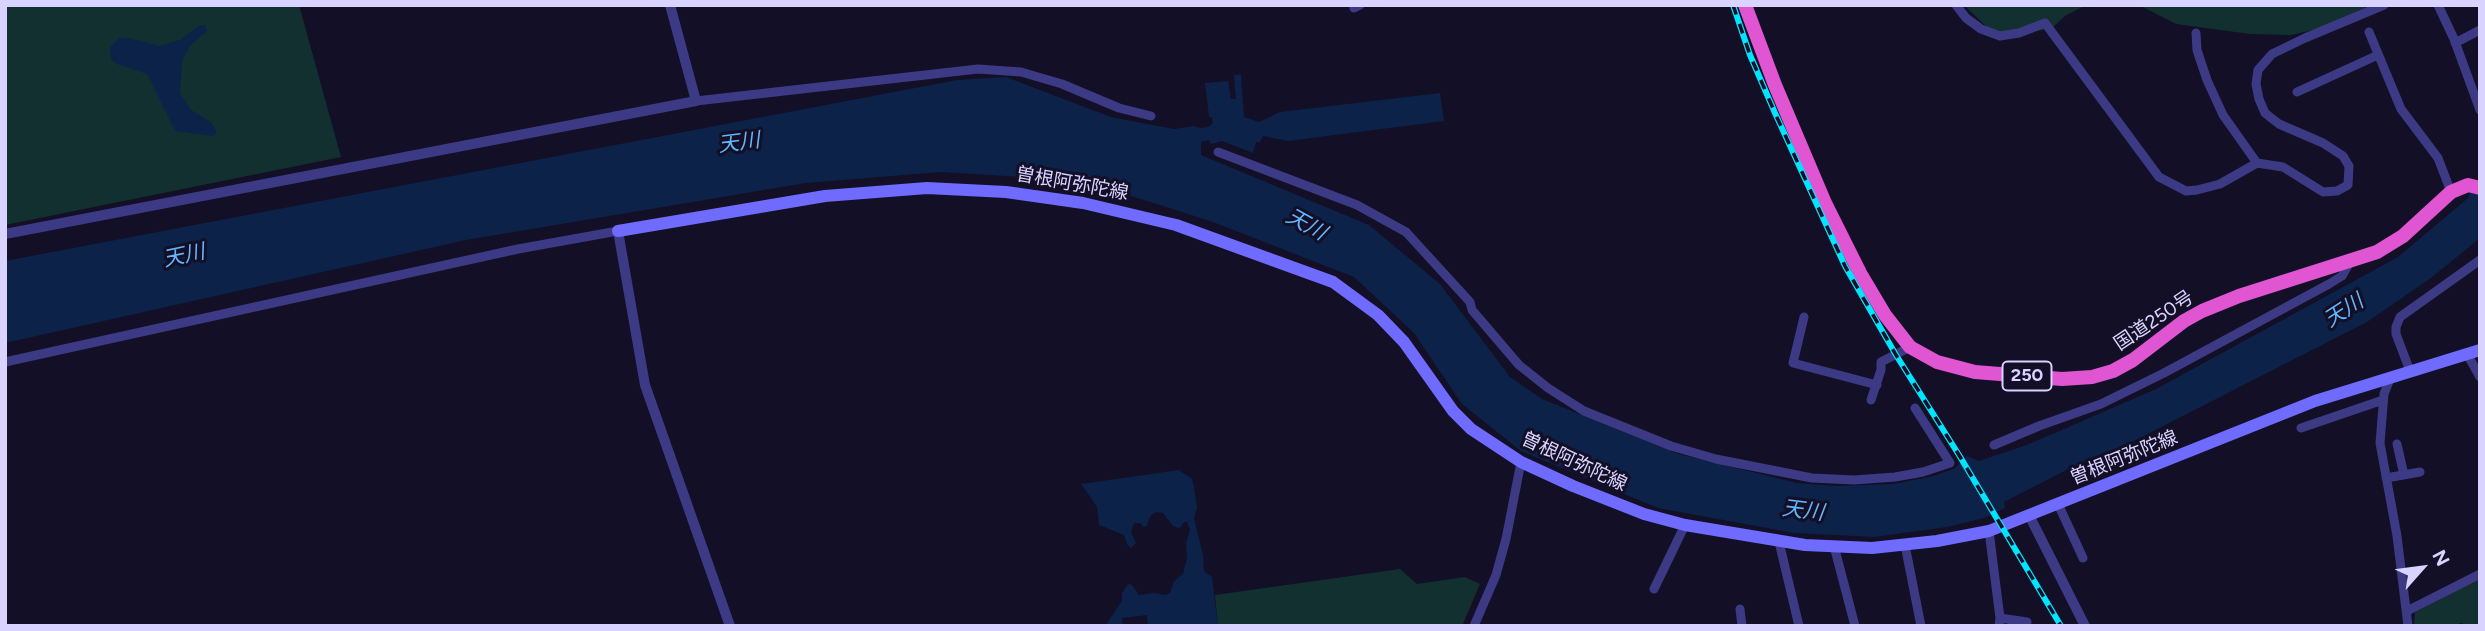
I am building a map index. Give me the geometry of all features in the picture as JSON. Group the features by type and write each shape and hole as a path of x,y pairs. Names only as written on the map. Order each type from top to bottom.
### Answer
{"highway":[{"name":"国道250号","path":"1745,5 1775,85 1825,203 1860,273 1895,331 1910,347 1937,362 1975,372 2062,379 2092,377 2113,371 2133,360 2184,321 2220,302 2350,262 2377,251 2403,236 2451,192 2477,185"}],"main road":[{"name":"曽根阿弥陀線","path":"618,231 825,196 927,188 1006,192 1083,203 1176,225 1333,282 1378,315 1404,342 1453,411 1471,429 1521,462 1612,503 1644,514 1685,525 1779,542 1834,546 1872,548 1905,545 1989,531 2315,401 2480,350"}],"street":[{"path":"670,5 696,102"},
{"path":"1956,5 1966,18 1981,29 2000,36 2020,33 2045,23 2159,177 2186,191 2220,184 2257,163 2283,167 2323,192 2337,191 2348,185 2349,166 2343,156 2323,143 2278,124 2265,113 2256,84 2258,70 2272,54 2384,5"},
{"path":"2438,5 2480,110"},
{"path":"2455,43 2480,30"},
{"path":"2370,32 2401,109 2438,158 2451,192"},
{"path":"2196,33 2197,50 2223,115 2257,163"},
{"path":"2297,92 2378,55"},
{"path":"5,234 696,102 978,69 1021,72 1062,84 1119,108 1151,116"},
{"path":"1218,152 1357,205 1406,232 1470,302 1472,310 1519,365 1584,411 1671,446 1716,459 1812,478 1854,480 1895,477 1950,463 1915,408"},
{"path":"5,362 518,249 618,231 645,385 730,626"},
{"path":"2410,371 2396,334 2400,317 2480,260"},
{"path":"1994,446 2039,426 2101,404 2219,345 2342,276 2350,262"},
{"path":"1804,317 1793,363 1877,385"},
{"path":"1871,400 1881,362 1910,347"},
{"path":"2467,354 2480,377"},
{"path":"2391,376 2384,400 2380,443 2409,621 2480,575"},
{"path":"2301,428 2384,400"},
{"path":"2397,444 2404,475"},
{"path":"1474,626 1496,575 1503,551 1521,462"},
{"path":"2386,478 2420,472"},
{"path":"2058,504 2083,558"},
{"path":"2029,515 2085,626"},
{"path":"1654,589 1685,525"},
{"path":"1989,531 1999,622 2026,622 2026,626"},
{"path":"1779,542 1799,626"},
{"path":"1905,545 1921,626"},
{"path":"1834,546 1855,626"},
{"path":"1740,609 1742,626"}],"green space":[{"path":"5,5 299,5 341,157 5,225"},
{"path":"1964,5 2086,5 2065,16 2051,29 2006,35 1990,30"},
{"path":"2139,5 2371,5 2317,29 2291,35 2250,34 2176,24"},
{"path":"1400,569 1417,584 1465,577 1480,584 1462,626 1218,626 1215,595"},
{"path":"2480,578 2480,626 2465,626 2462,623 2451,626 2414,626 2415,612"}],"water":[{"path":"200,25 205,25 207,31 190,46 182,61 180,93 191,110 211,122 217,132 213,136 175,131 147,74 117,64 112,61 110,53 110,47 119,38 159,46 180,40"},
{"name":"天川","path":"1241,74 1244,117 1259,122 1280,112 1440,93 1444,121 1288,141 1263,136 1260,142 1256,142 1253,153 1222,141 1211,144 1209,140 1201,142 1201,155 1369,225 1440,284 1510,377 1542,399 1679,454 1797,483 1835,486 1894,484 1954,469 1967,456 1979,461 2027,445 2156,389 2398,257 2468,198 2470,193 2480,188 2480,238 2431,278 2367,322 2124,446 2084,461 2004,502 2005,508 1984,518 1947,527 1874,537 1794,533 1658,508 1521,451 1462,404 1414,333 1354,277 1213,222 1122,193 1024,177 941,172 806,183 466,240 5,343 5,261 957,80 1006,77 1111,117 1174,129 1208,127 1213,123 1212,117 1209,117 1205,83 1228,81 1231,99 1236,99 1234,75"},
{"path":"1179,470 1192,479 1194,486 1197,508 1194,518 1204,571 1212,577 1218,626 1148,626 1147,615 1122,618 1122,626 1105,626 1122,601 1122,593 1128,584 1132,585 1139,595 1170,593 1174,581 1183,574 1190,530 1187,522 1178,528 1173,526 1163,513 1156,512 1151,515 1147,526 1134,523 1131,532 1136,543 1131,548 1124,535 1099,525 1097,507 1081,484"}],"railway":[{"path":"1733,5 1750,55 1845,266 2061,626"}]}
